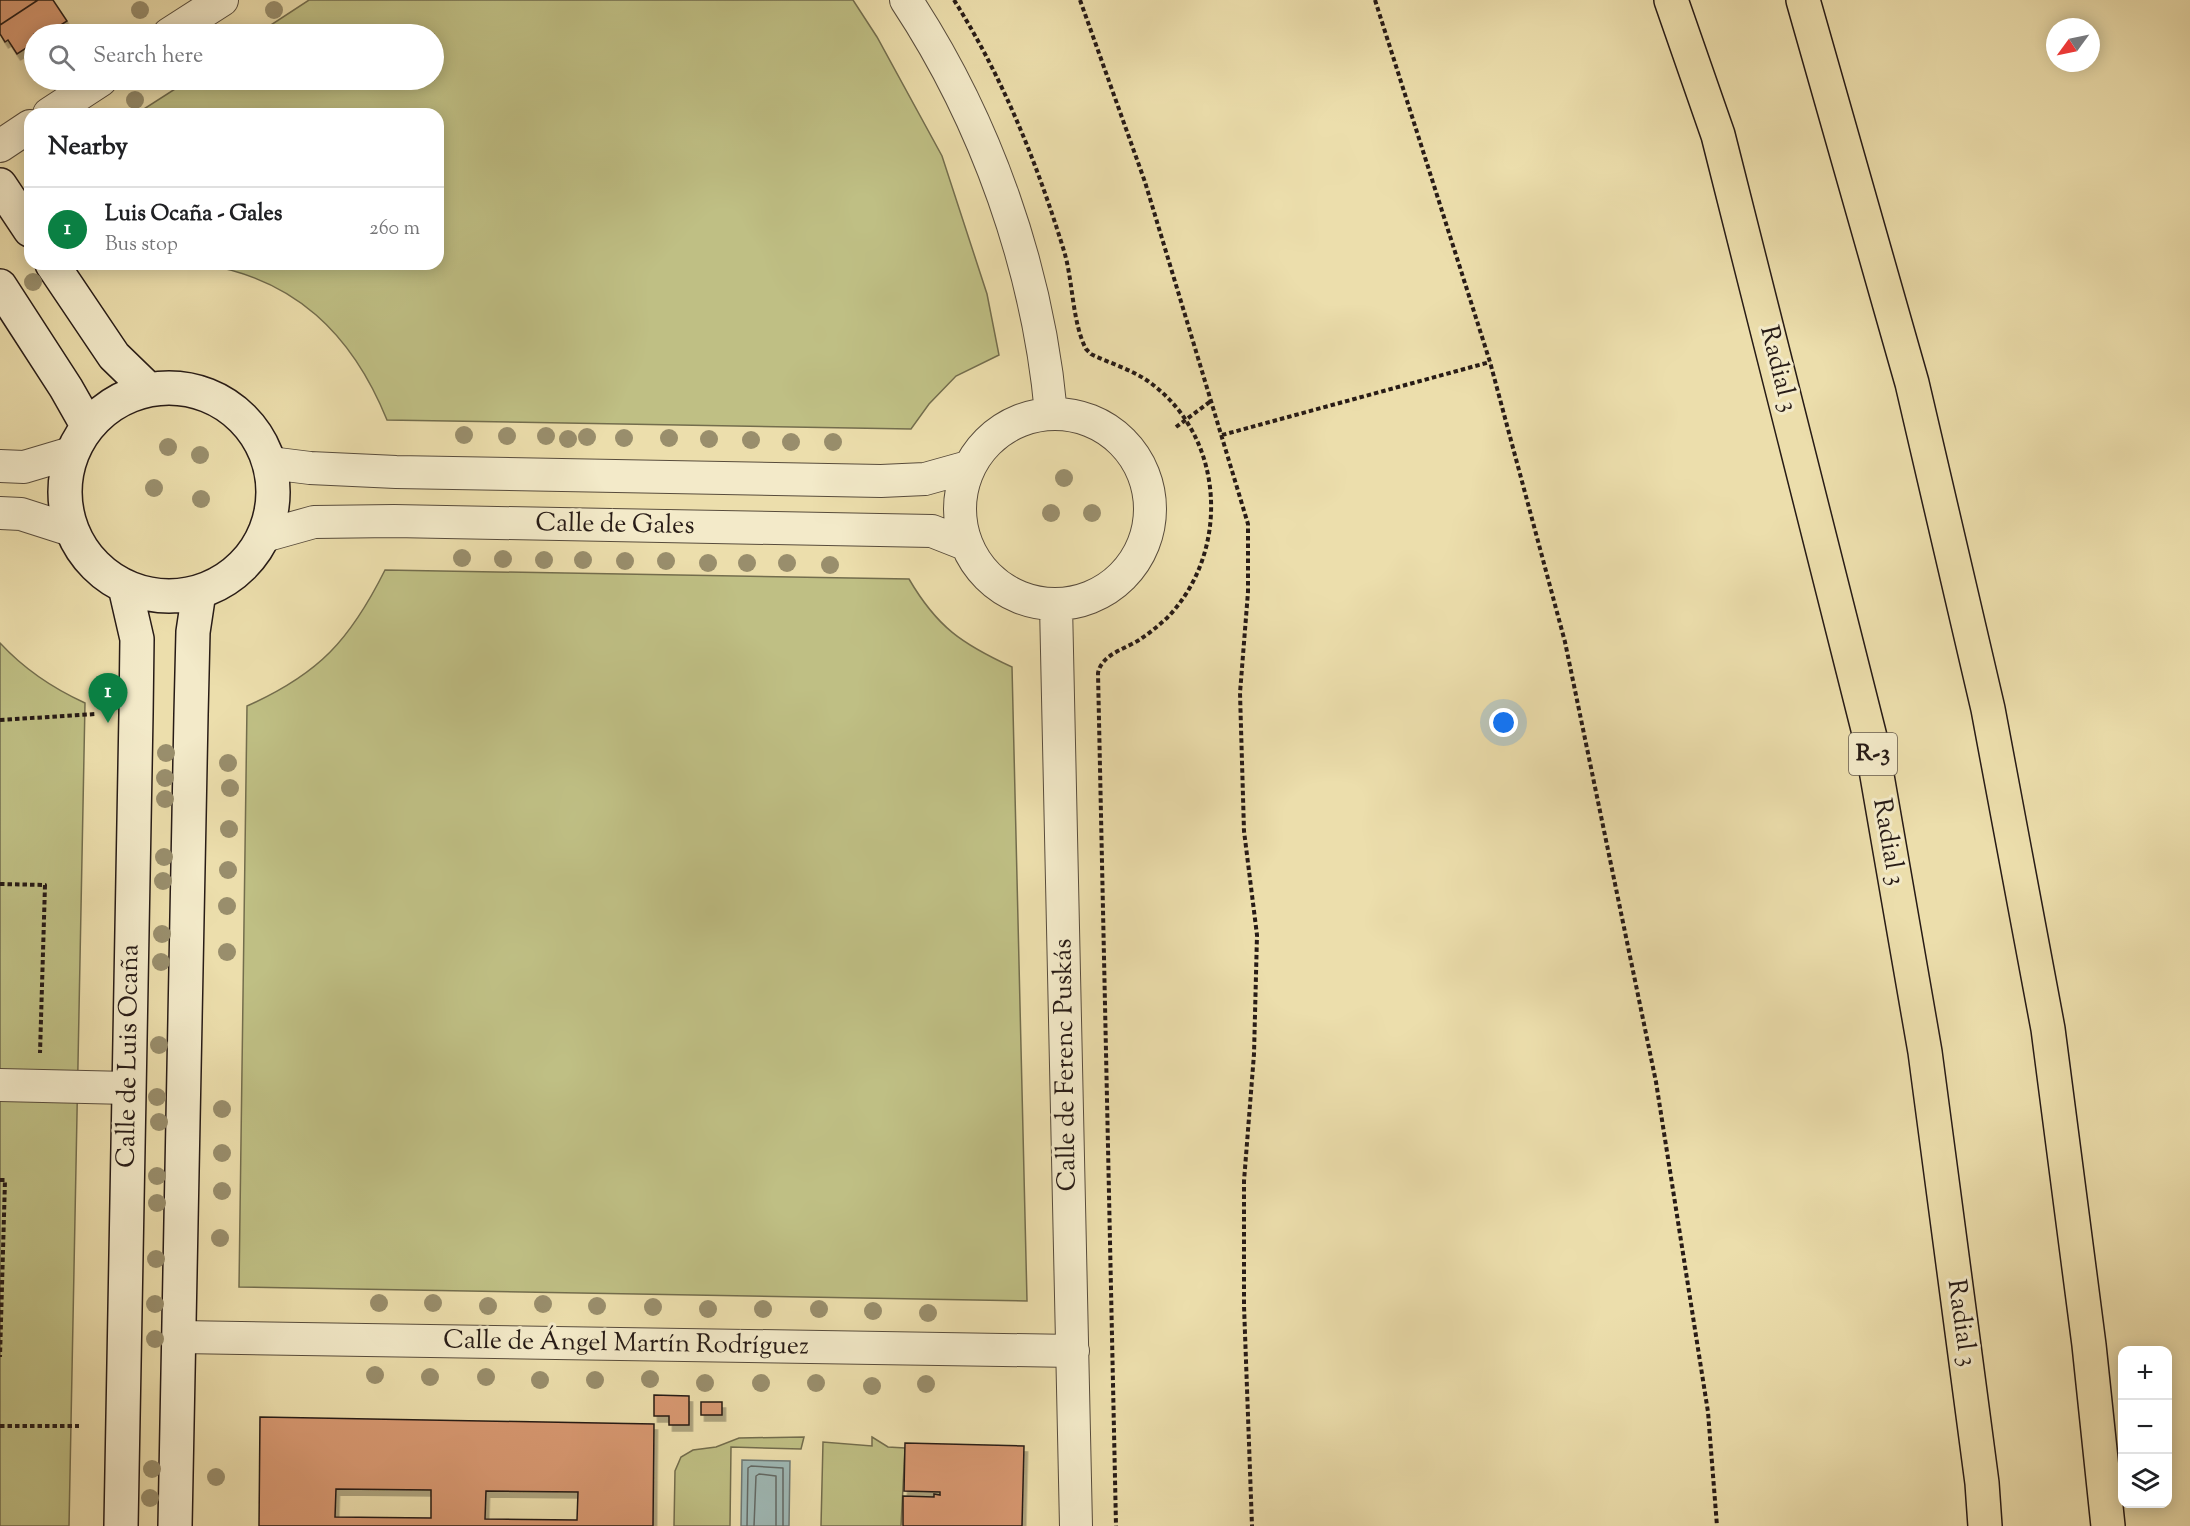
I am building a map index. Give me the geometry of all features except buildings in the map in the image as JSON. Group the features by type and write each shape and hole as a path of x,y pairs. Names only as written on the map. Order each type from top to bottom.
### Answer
{"highway":[{"name":"Radial 3","path":"1671,0 1718,135 1871,741 1925,1052 1982,1483 1985,1526"},
{"path":"1803,0 1912,383 1988,709 2048,1029 2089,1346 2108,1526"}],"main road":[{"path":"0,185 24,221"},
{"path":"56,270 114,356 148,389"},
{"path":"0,286 66,388 79,439"},
{"path":"174,387 199,391 224,402 243,418 260,439 270,463 272,512 264,536 253,555 238,572 219,584 199,592 174,596 149,595 125,587 93,564 71,530 65,504 65,478 79,439 105,409 125,396 148,389 174,387"},
{"name":"Calle de Luis Ocaña","path":"120,1526 137,639 125,587"},
{"path":"175,1526 193,632 199,592"}],"street":[{"path":"185,24 222,0"},
{"path":"906,0 959,89 1005,203 1036,314 1051,413"},
{"path":"58,108 86,90"},
{"path":"0,146 24,130"},
{"path":"1051,413 1082,416 1109,430 1132,451 1146,478 1151,508 1147,538 1133,565 1113,586 1086,600 1056,605 1027,601 1002,588 980,569 965,544 960,518 961,492 968,467 982,446 1002,429 1025,417 1051,413"},
{"path":"0,466 24,467 79,439"},
{"name":"Calle de Gales","path":"270,463 396,472 881,481 925,479 968,467"},
{"path":"0,513 21,514 71,530"},
{"name":"Calle de Gales","path":"264,536 314,522 394,521 932,531 965,544"},
{"name":"Calle de Ferenc Puskás","path":"1056,605 1076,1526"},
{"path":"0,1085 128,1089"},
{"name":"Calle de Ángel Martín Rodríguez","path":"180,1338 1073,1351"}],"path":[{"path":"954,0 1013,108 1031,154 1065,255 1086,349 1091,354 1152,384 1185,420 1200,448 1210,479 1211,524 1203,564 1190,588 1175,609 1141,639 1109,656 1099,666 1098,673 1116,1526"},
{"path":"1080,0 1145,182 1248,524 1248,592 1240,693 1244,831 1257,935 1254,1053 1244,1193 1244,1305 1252,1526"},
{"path":"1375,0 1490,362 1565,642 1656,1082 1708,1412 1717,1526"},
{"path":"1222,435 1490,362"},
{"path":"1176,427 1211,401"},
{"path":"0,720 96,714"},
{"path":"0,884 45,885 40,1054"},
{"path":"0,1180 5,1180 0,1357"},
{"path":"0,1426 79,1426"}],"green space":[{"path":"309,0 853,0 877,37 942,156 987,294 999,355 956,376 929,404 911,429 387,420 373,389 356,361 338,337 316,315 292,297 265,282 230,270 444,270 444,108 145,108 173,90 444,90 444,24 272,24"},
{"path":"385,570 909,579 930,610 952,632 965,642 1012,667 1027,1301 239,1287 247,706 294,681 330,652 359,616"},
{"path":"0,643 39,677 85,703 69,1526 0,1526"},
{"path":"804,1437 801,1449 731,1447 730,1526 674,1526 675,1471 681,1457 693,1450 716,1447 739,1438"},
{"path":"872,1437 888,1447 905,1448 901,1526 821,1526 823,1442 872,1446"}],"water":[{"path":"742,1460 790,1461 789,1526 741,1526"}],"place":[{"name":"Luis Ocaña - Gales","path":"108,723"}]}
